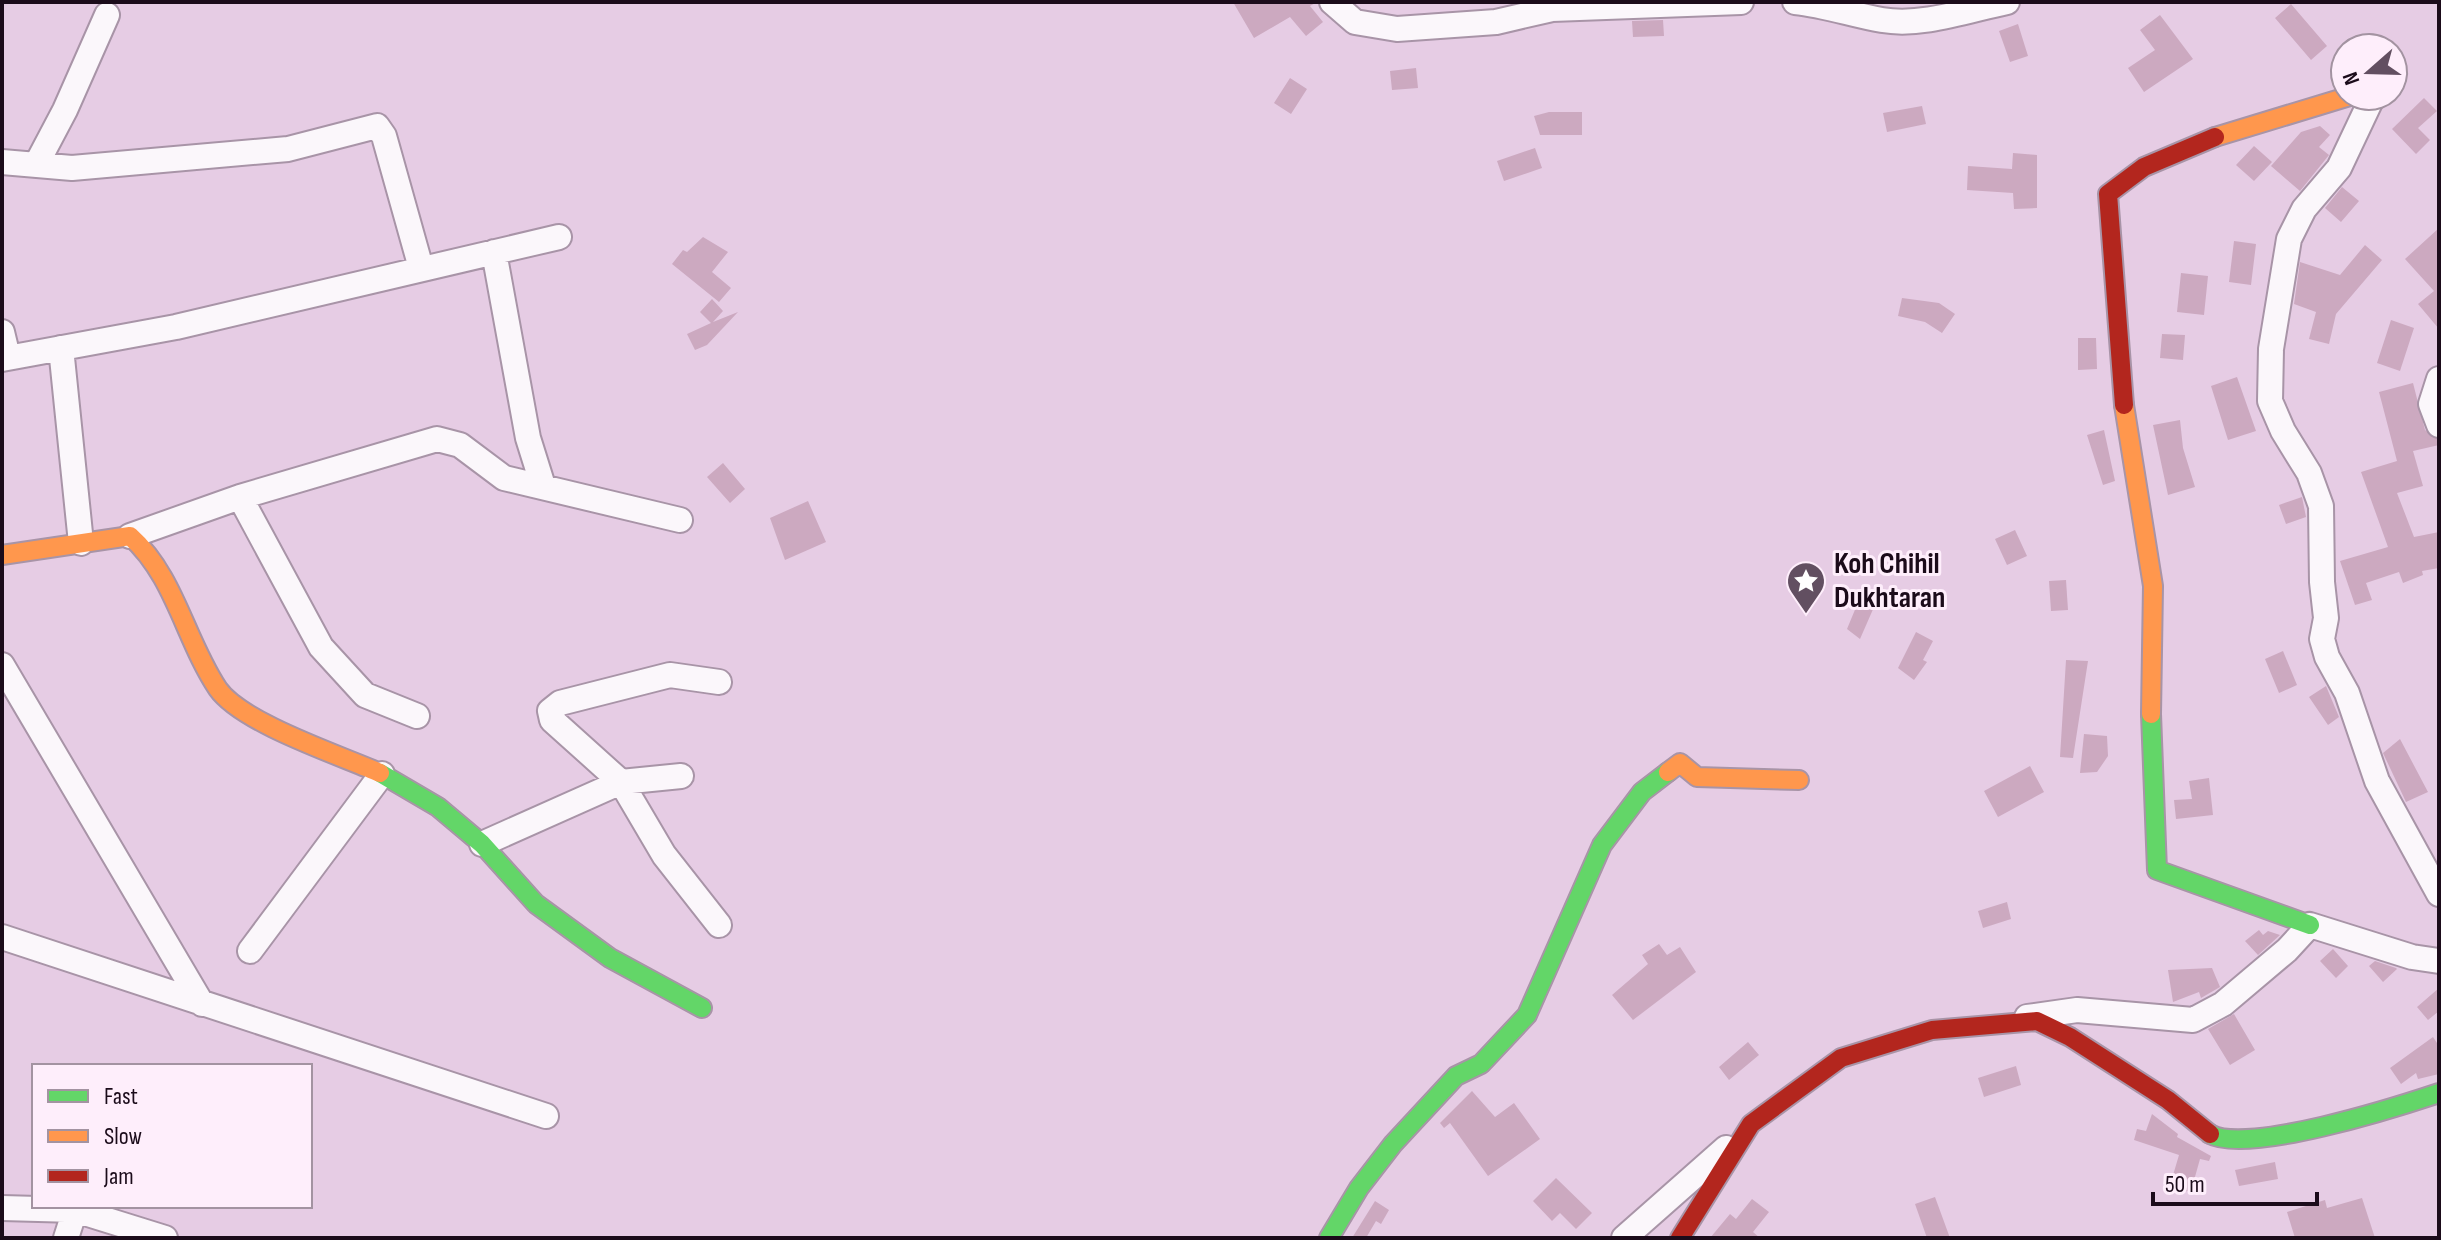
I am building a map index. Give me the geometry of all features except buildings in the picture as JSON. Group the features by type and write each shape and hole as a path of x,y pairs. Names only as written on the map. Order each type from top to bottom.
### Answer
{"street":[{"path":"1332,2 1355,22 1397,29 1496,22 1552,9 1741,2"},
{"path":"1795,2 1834,6 1884,20 1924,19 2007,2"},
{"path":"36,165 65,110 107,15"},
{"path":"2329,102 2203,141 2144,167 2108,194 2127,439 2149,543 2153,586 2151,734 2157,870 2310,925 2412,957 2439,961"},
{"path":"2365,112 2339,168 2304,209 2289,239 2271,349 2270,401 2283,431 2309,473 2321,506 2326,618 2322,639 2327,657 2347,693 2377,781 2439,894"},
{"path":"2,162 72,168 288,149 377,126 384,136 421,268"},
{"path":"2,332 5,358 176,327 559,237"},
{"path":"494,252 528,438 543,486"},
{"path":"61,348 81,543"},
{"path":"2439,379 2431,404 2439,425"},
{"path":"2,555 130,536 240,497 437,439 460,445 504,478 680,520"},
{"path":"240,497 321,647 365,695 417,716"},
{"path":"130,536 150,554 219,690 241,712 382,774 438,807 482,844 536,904 610,958 702,1008"},
{"path":"2,665 202,1004"},
{"path":"719,682 670,675 560,703 550,711 552,720 621,782 664,855 719,925"},
{"path":"1329,1238 1359,1188 1393,1144 1456,1076 1481,1064 1527,1015 1602,845 1642,792 1680,763 1697,777 1799,780"},
{"path":"250,951 382,774"},
{"path":"482,844 621,782 681,776"},
{"path":"1624,1238 1751,1124 1841,1058 1932,1030 2009,1022 2043,1013 2077,1010 2193,1020 2223,1004 2287,950 2310,925"},
{"path":"2,937 546,1116"},
{"path":"2009,1022 2008,1025 2037,1021 2070,1037 2168,1100 2214,1137 2244,1138 2344,1124 2439,1093"},
{"path":"1680,1238 1751,1124"},
{"path":"2,1208 75,1210 165,1238"},
{"path":"66,1238 75,1210"}],"traffic: fast":[{"path":"2151,714 2157,870 2310,925"},
{"path":"1329,1238 1359,1188 1393,1144 1456,1076 1481,1064 1527,1015 1602,845 1642,792 1668,772"},
{"path":"380,773 438,807 482,844 536,904 610,958 702,1008"},
{"path":"2210,1134 2229,1139 2288,1134 2358,1118 2439,1093"}],"traffic: slow":[{"path":"2215,137 2329,102"},
{"path":"2124,405 2153,586 2151,714"},
{"path":"2,555 130,536 158,570 207,670 230,702 269,726 380,773"},
{"path":"1668,772 1680,763 1697,777 1799,780"}],"traffic: jam":[{"path":"2124,405 2108,194 2144,167 2215,137"},
{"path":"1680,1238 1751,1124 1841,1058 1932,1030 2037,1021 2070,1037 2168,1100 2210,1134"}],"place":[{"name":"Koh Chihil Dukhtaran","path":"1806,615"}]}
